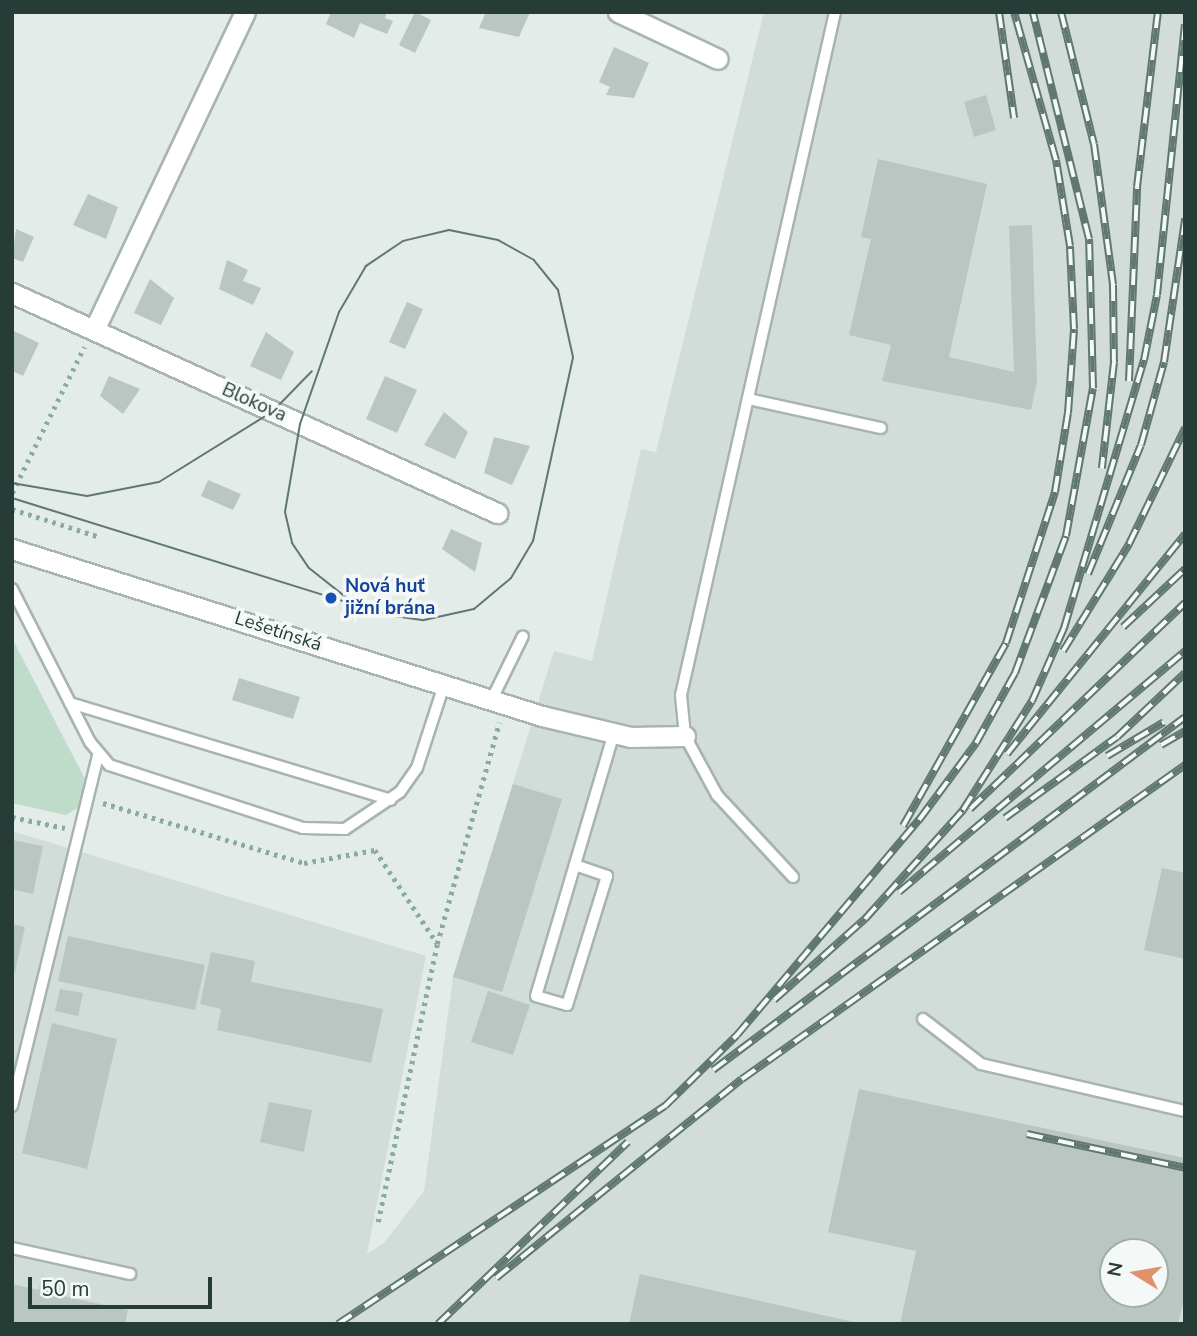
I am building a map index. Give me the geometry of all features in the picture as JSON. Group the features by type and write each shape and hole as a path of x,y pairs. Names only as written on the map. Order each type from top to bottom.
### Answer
{"street":[{"path":"94,330 245,12"},
{"path":"618,12 718,59"},
{"name":"Blokova","path":"12,293 497,513"},
{"name":"Lešetínská","path":"12,549 542,716 614,733 685,736"}],"lane":[{"path":"793,877 717,796 685,736 681,695 835,12"},
{"path":"748,399 881,428"},
{"path":"12,589 98,755 136,777 303,828 345,829 391,800 417,768 444,685"},
{"path":"498,703 523,636"},
{"path":"70,704 391,800"},
{"path":"575,865 607,876 567,1005 536,996 614,733"},
{"path":"12,1106 98,755"},
{"path":"923,1019 981,1064 1185,1111"},
{"path":"12,1248 130,1274"}],"path":[{"path":"12,494 94,330"},
{"path":"12,509 100,537"},
{"path":"378,1222 437,944 498,703"},
{"path":"12,817 79,831 103,803 304,863 375,850 437,944"}],"shaded area":[{"path":"764,12 1185,12 1185,1324 12,1324 12,831 426,956 367,1254 384,1243 424,1191 453,977 554,651 592,661 641,449 656,452"}],"green space":[{"path":"12,638 85,779 81,806 66,815 12,803"}],"building":[{"path":"331,12 387,12 385,18 393,21 387,34 360,23 354,38 326,24"},
{"path":"415,12 431,20 415,53 399,45"},
{"path":"486,12 530,12 519,37 479,28"},
{"path":"614,47 649,63 634,98 606,95 610,87 599,82"},
{"path":"986,95 996,130 974,137 964,102"},
{"path":"878,159 987,184 949,357 1014,372 1009,226 1032,225 1037,381 1031,410 882,381 891,345 849,335 871,239 861,237"},
{"path":"88,194 118,207 106,239 73,225"},
{"path":"16,229 34,237 23,262 12,258"},
{"path":"227,260 248,270 243,281 261,288 253,305 219,289"},
{"path":"150,279 174,298 161,325 134,313"},
{"path":"407,302 423,309 405,349 389,342"},
{"path":"12,330 39,343 23,376 12,371"},
{"path":"266,332 294,352 281,380 250,366"},
{"path":"109,376 140,389 123,414 100,396"},
{"path":"385,376 417,390 397,433 366,419"},
{"path":"444,412 468,432 455,459 424,445"},
{"path":"494,437 530,446 512,485 484,473"},
{"path":"208,480 241,494 233,510 201,496"},
{"path":"451,529 482,543 475,572 442,549"},
{"path":"239,678 300,697 293,719 232,700"},
{"path":"513,784 562,799 502,992 453,977"},
{"path":"12,840 43,846 33,894 12,889"},
{"path":"1162,868 1185,873 1185,959 1144,950"},
{"path":"12,924 25,927 15,972 12,971"},
{"path":"68,936 205,965 195,1010 58,981"},
{"path":"211,952 255,961 251,982 383,1009 371,1063 217,1030 221,1009 200,1004"},
{"path":"60,989 83,993 78,1016 55,1011"},
{"path":"488,991 530,1005 513,1055 471,1042"},
{"path":"52,1023 117,1039 87,1169 22,1153"},
{"path":"859,1089 1185,1158 1185,1295 1178,1324 900,1324 916,1251 828,1232"},
{"path":"269,1102 312,1110 304,1152 260,1142"},
{"path":"640,1274 858,1323 858,1324 629,1324"},
{"path":"41,1276 52,1279 49,1293 128,1310 125,1324 12,1324 12,1284 39,1290"}],"tram line":[{"path":"12,498 387,615 424,620 474,609 511,578 533,541 573,357 558,290 534,260 498,240 449,230 403,241 366,266 339,312 300,424 285,512 292,543 309,568 357,606"},
{"path":"12,483 87,496 159,482 272,412 312,371"}],"railway":[{"path":"999,12 1014,118"},
{"path":"903,826 1006,643 1055,492 1068,413 1074,329 1070,246 1056,160 1014,12"},
{"path":"338,1324 665,1106 737,1035 919,820 976,743 1015,673 1066,536 1093,388 1089,239 1033,12"},
{"path":"1061,12 1094,144 1113,285 1114,362 1102,468"},
{"path":"1129,381 1137,187 1158,12"},
{"path":"774,1000 865,919 963,810 1032,701 1064,628 1144,360 1157,295 1185,24"},
{"path":"1088,574 1141,445 1164,362 1185,219"},
{"path":"1063,651 1129,544 1185,428"},
{"path":"1007,754 1185,534"},
{"path":"1123,627 1185,569"},
{"path":"970,809 1185,603"},
{"path":"899,892 1185,651"},
{"path":"1005,818 1117,737 1185,673"},
{"path":"713,1070 1185,717"},
{"path":"1107,756 1164,722"},
{"path":"1161,745 1185,731"},
{"path":"496,1278 742,1079 1185,765"},
{"path":"1027,1134 1185,1168"},
{"path":"438,1324 628,1142"}],"place":[{"name":"Nová huť jižní brána","path":"331,598"}]}
